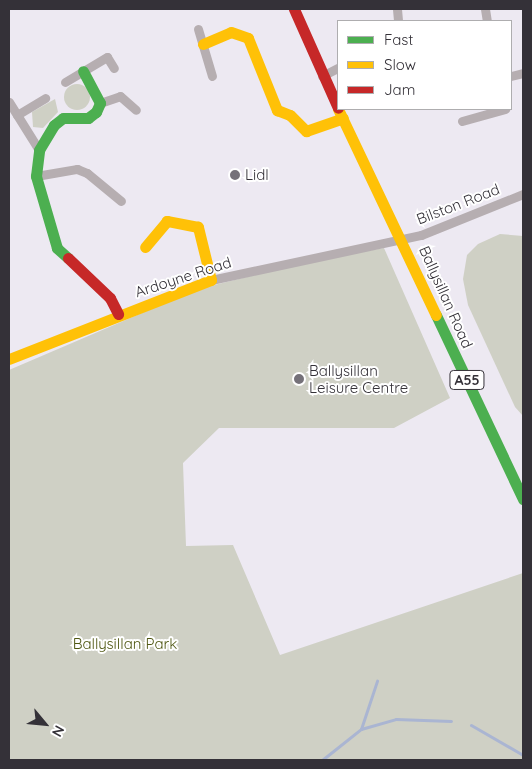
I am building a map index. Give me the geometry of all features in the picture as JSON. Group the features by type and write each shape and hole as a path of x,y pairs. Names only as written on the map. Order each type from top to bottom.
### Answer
{"main road":[{"name":"Ballysillan Road","path":"294,9 322,76 337,106"},
{"path":"203,44 231,32 248,38 277,110 290,115 306,131 322,129 340,112"},
{"path":"83,71 100,103 88,118 63,118 54,125 39,150 36,176 57,248 110,298 118,314"},
{"name":"Ballysillan Road","path":"340,112 402,238 523,499"},
{"path":"145,247 167,221 198,227 211,280"},
{"name":"Ardoyne Road","path":"9,359 118,314 211,280"}],"street":[{"path":"198,29 212,76"},
{"path":"65,82 107,57 114,68"},
{"path":"322,76 337,68"},
{"path":"100,103 120,96 136,110"},
{"path":"17,115 45,98"},
{"path":"9,102 39,150"},
{"path":"462,121 501,110"},
{"path":"36,176 77,169 121,200"},
{"name":"Bilston Road","path":"402,238 421,235 523,194"},
{"name":"Ardoyne Road","path":"211,280 402,238"}],"green space":[{"path":"77,84 86,88 90,97 86,106 77,110 68,106 64,97 68,88"},
{"path":"55,99 58,112 43,128 33,127 32,112"},
{"path":"500,234 523,236 523,416 515,407 468,305 463,279 467,255 478,244"},
{"name":"Ballysillan Park","path":"384,248 450,398 394,428 219,428 183,463 186,546 233,545 280,655 523,573 523,760 9,760 9,370 198,289 321,259"}],"waterway":[{"path":"361,729 377,681"},
{"path":"322,760 361,729 396,719 451,721"},
{"path":"471,725 523,755"}],"traffic: fast":[{"path":"68,258 57,248 36,176 39,150 54,125 63,118 88,118 96,112 100,103 83,71"},
{"path":"436,315 523,499"}],"traffic: slow":[{"path":"203,44 231,32 248,38 277,110 290,115 306,131 343,118"},
{"path":"338,110 436,315"},
{"path":"9,359 211,280 198,227 167,221 145,247"}],"traffic: jam":[{"path":"294,9 337,106"},
{"path":"68,258 110,298 118,314"}],"place":[{"name":"Lidl","path":"235,175"},
{"name":"Ballysillan Leisure Centre","path":"299,379"}]}
